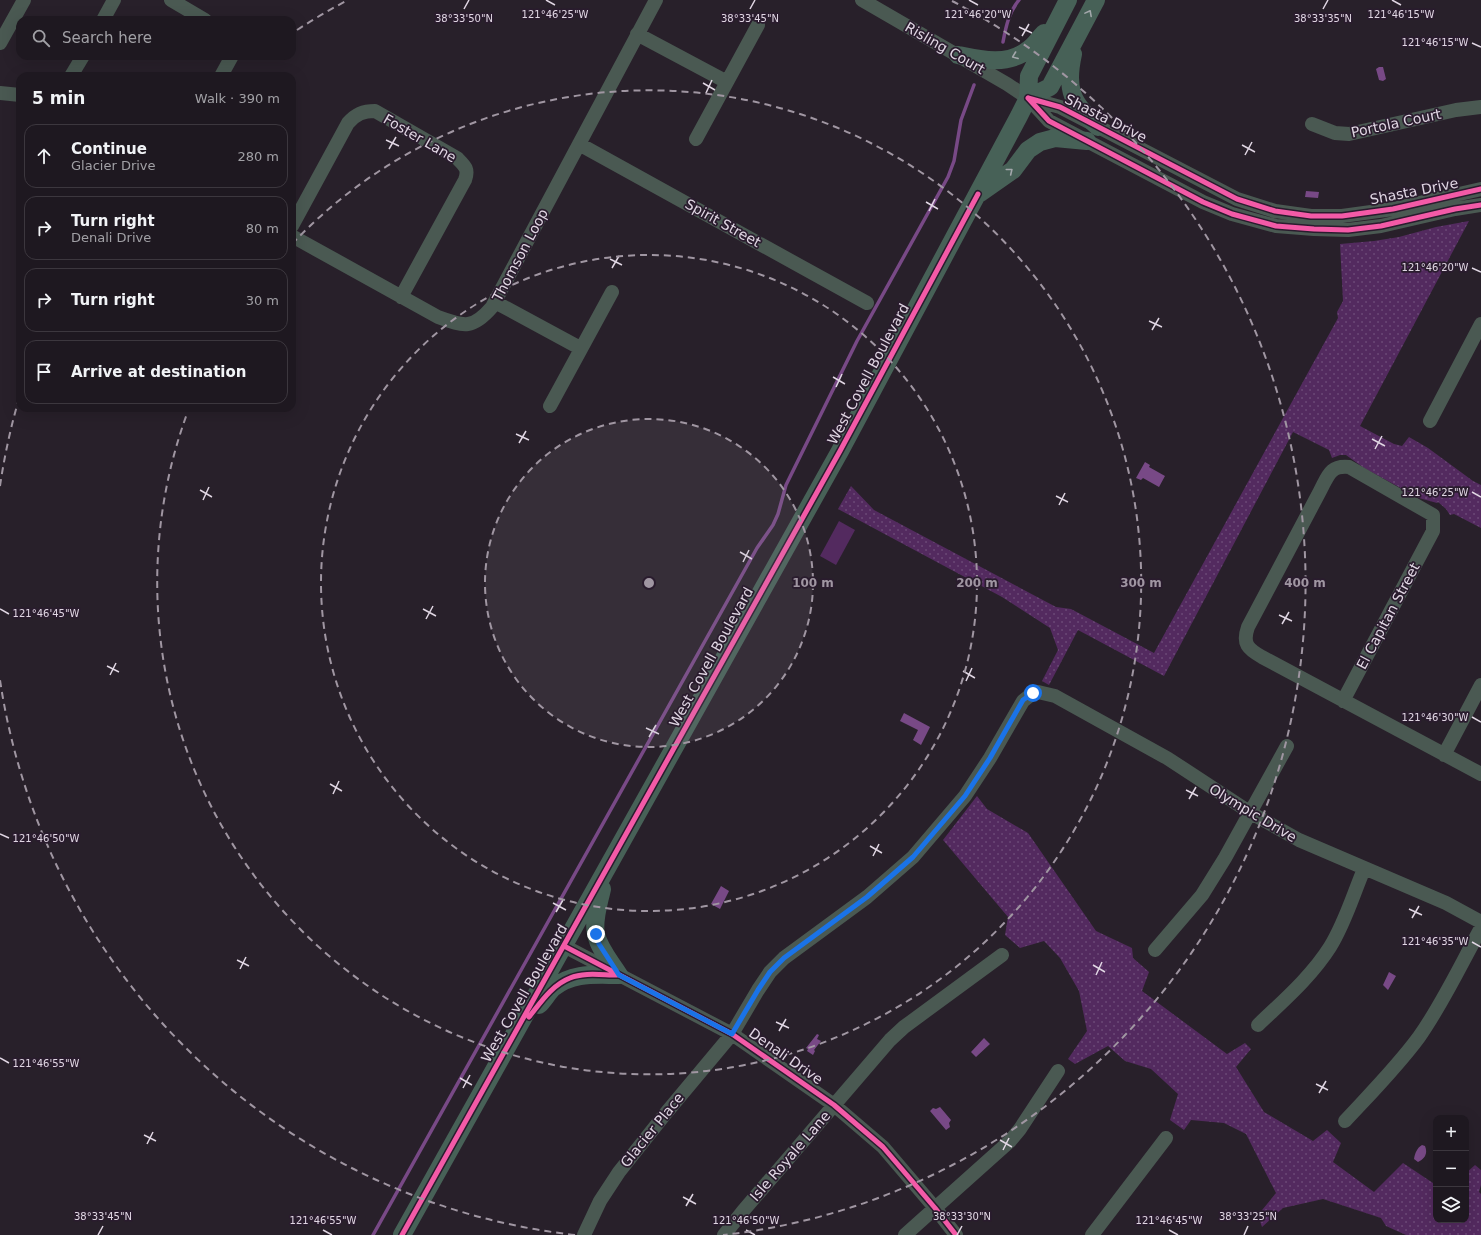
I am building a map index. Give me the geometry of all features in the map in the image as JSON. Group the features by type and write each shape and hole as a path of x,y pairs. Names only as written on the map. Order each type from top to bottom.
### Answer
{"main road":[{"name":"West Covell Boulevard","path":"402,1235 840,451 1028,98 1028,76 1068,0"},
{"path":"1028,98 1050,87 1096,0"},
{"path":"958,55 996,61 1016,57 1029,49 1056,23"},
{"path":"1076,38 1069,80 1072,97 1082,113 1098,127"},
{"path":"978,194 1013,170 1028,150 1040,142 1055,138 1087,141"},
{"path":"606,870 596,918 596,933 599,944 619,975"},
{"path":"513,1036 553,989 570,978 584,975 619,975"}],"street":[{"path":"0,43 24,0"},
{"path":"105,16 114,0"},
{"path":"171,0 198,16"},
{"name":"Thomson Loop","path":"296,238 438,317 456,324 471,324 483,318 495,302 656,0"},
{"name":"Risling Court","path":"862,0 1008,84 1028,98"},
{"path":"696,139 758,25"},
{"path":"637,34 727,82"},
{"path":"73,72 81,60"},
{"path":"223,72 230,60"},
{"path":"0,93 16,95"},
{"name":"Shasta Drive","path":"1028,98 1057,106 1237,199 1276,211 1311,216 1342,216 1393,209 1481,190"},
{"name":"Shasta Drive","path":"1028,98 1049,121 1203,202 1232,214 1276,226 1348,230 1381,226 1454,209 1481,205"},
{"name":"Portola Court","path":"1312,124 1335,133 1349,134 1456,110 1481,107"},
{"name":"Foster Lane","path":"296,219 348,123 354,117 364,112 375,111 457,158 464,165 467,173 465,180 401,297"},
{"name":"Spirit Street","path":"579,144 867,303"},
{"path":"550,406 580,348 612,292"},
{"path":"495,302 580,348"},
{"path":"1430,421 1481,324"},
{"name":"El Capitan Street","path":"1349,467 1433,515 1433,531 1343,700 1262,657 1246,643 1245,635 1331,471 1335,468 1349,467"},
{"path":"1444,755 1481,685"},
{"name":"Olympic Drive","path":"1033,693 1043,693 1055,696 1167,758 1251,813 1299,840 1446,903 1480,920"},
{"name":"Glacier Place","path":"584,1235 600,1201 619,1172 732,1034 770,972 784,958 893,876 918,851 965,796 990,758 1023,700 1033,693"},
{"path":"1343,700 1481,774"},
{"path":"1155,950 1202,895 1251,813 1287,746"},
{"path":"1258,1025 1319,963 1330,946 1343,920 1364,868"},
{"path":"1345,1121 1404,1056 1419,1037 1433,1016 1480,920"},
{"name":"Denali Drive","path":"564,946 732,1034 834,1105 883,1147 956,1235"},
{"name":"Isle Royale Lane","path":"724,1235 890,1040 904,1027 1002,955"},
{"path":"905,1235 1010,1141 1020,1129 1058,1071"},
{"path":"1092,1235 1166,1138"}],"shaded area":[{"path":"1383,67 1386,79 1383,81 1379,80 1376,69"},
{"path":"1306,191 1319,192 1318,198 1305,197"},
{"path":"1469,221 1360,426 1394,444 1402,446 1409,437 1428,448 1473,481 1481,485 1481,528 1454,514 1450,515 1438,502 1419,498 1364,468 1346,455 1340,455 1332,458 1329,450 1293,432 1164,676 1078,630 1049,685 1042,681 1058,650 1050,628 1002,597 838,509 851,486 874,510 1056,607 1071,609 1154,653 1338,318 1337,312 1343,301 1340,244 1399,237 1436,227"},
{"path":"1145,462 1150,465 1149,467 1165,476 1159,487 1143,478 1141,480 1136,478"},
{"path":"839,521 855,530 836,565 820,556"},
{"path":"904,713 930,727 921,745 913,740 918,730 900,721"},
{"path":"977,796 987,809 1028,833 1096,931 1132,948 1133,958 1149,972 1142,991 1227,1054 1245,1043 1251,1049 1236,1067 1264,1112 1313,1141 1327,1130 1341,1143 1333,1162 1374,1192 1403,1163 1433,1183 1433,1223 1469,1223 1469,1170 1475,1165 1481,1170 1481,1185 1479,1192 1481,1194 1481,1235 1406,1235 1386,1226 1381,1218 1323,1199 1283,1208 1262,1227 1258,1215 1276,1193 1246,1134 1224,1123 1191,1120 1184,1130 1170,1120 1178,1094 1151,1069 1125,1061 1108,1046 1075,1064 1068,1059 1087,1031 1079,991 1060,958 1044,941 1020,948 1005,935 1008,917 943,840"},
{"path":"721,886 729,891 720,909 711,904"},
{"path":"1389,972 1396,976 1388,990 1383,985"},
{"path":"817,1034 819,1035 817,1039 821,1041 814,1050 813,1055 807,1051 808,1049 806,1048"},
{"path":"984,1038 990,1044 976,1057 971,1052"},
{"path":"940,1107 951,1120 949,1123 950,1127 946,1130 930,1111 933,1108 936,1109"},
{"path":"1422,1145 1425,1146 1426,1153 1418,1162 1414,1159 1414,1157"}],"waterway":[{"path":"1003,42 1010,14 1019,0"},
{"path":"373,1235 757,548 773,525 778,514 786,485 857,341 948,177 954,161 961,120 974,85"}],"cycle path":[{"path":"1028,98 1049,121 1203,202 1232,214 1276,226 1348,230 1381,226 1455,209 1481,205"},
{"path":"1028,98 1060,107 1237,199 1275,211 1311,216 1342,216 1393,209 1481,189"},
{"path":"402,1235 840,451 978,194"},
{"path":"564,946 732,1034 834,1105 883,1147 956,1235"},
{"path":"529,1017 552,989 570,978 593,974 617,975"}],"route":[{"path":"596,934 599,944 619,975 732,1034 770,972 784,958 893,876 913,857 939,828 965,796 978,777 1023,700 1033,693"}]}
